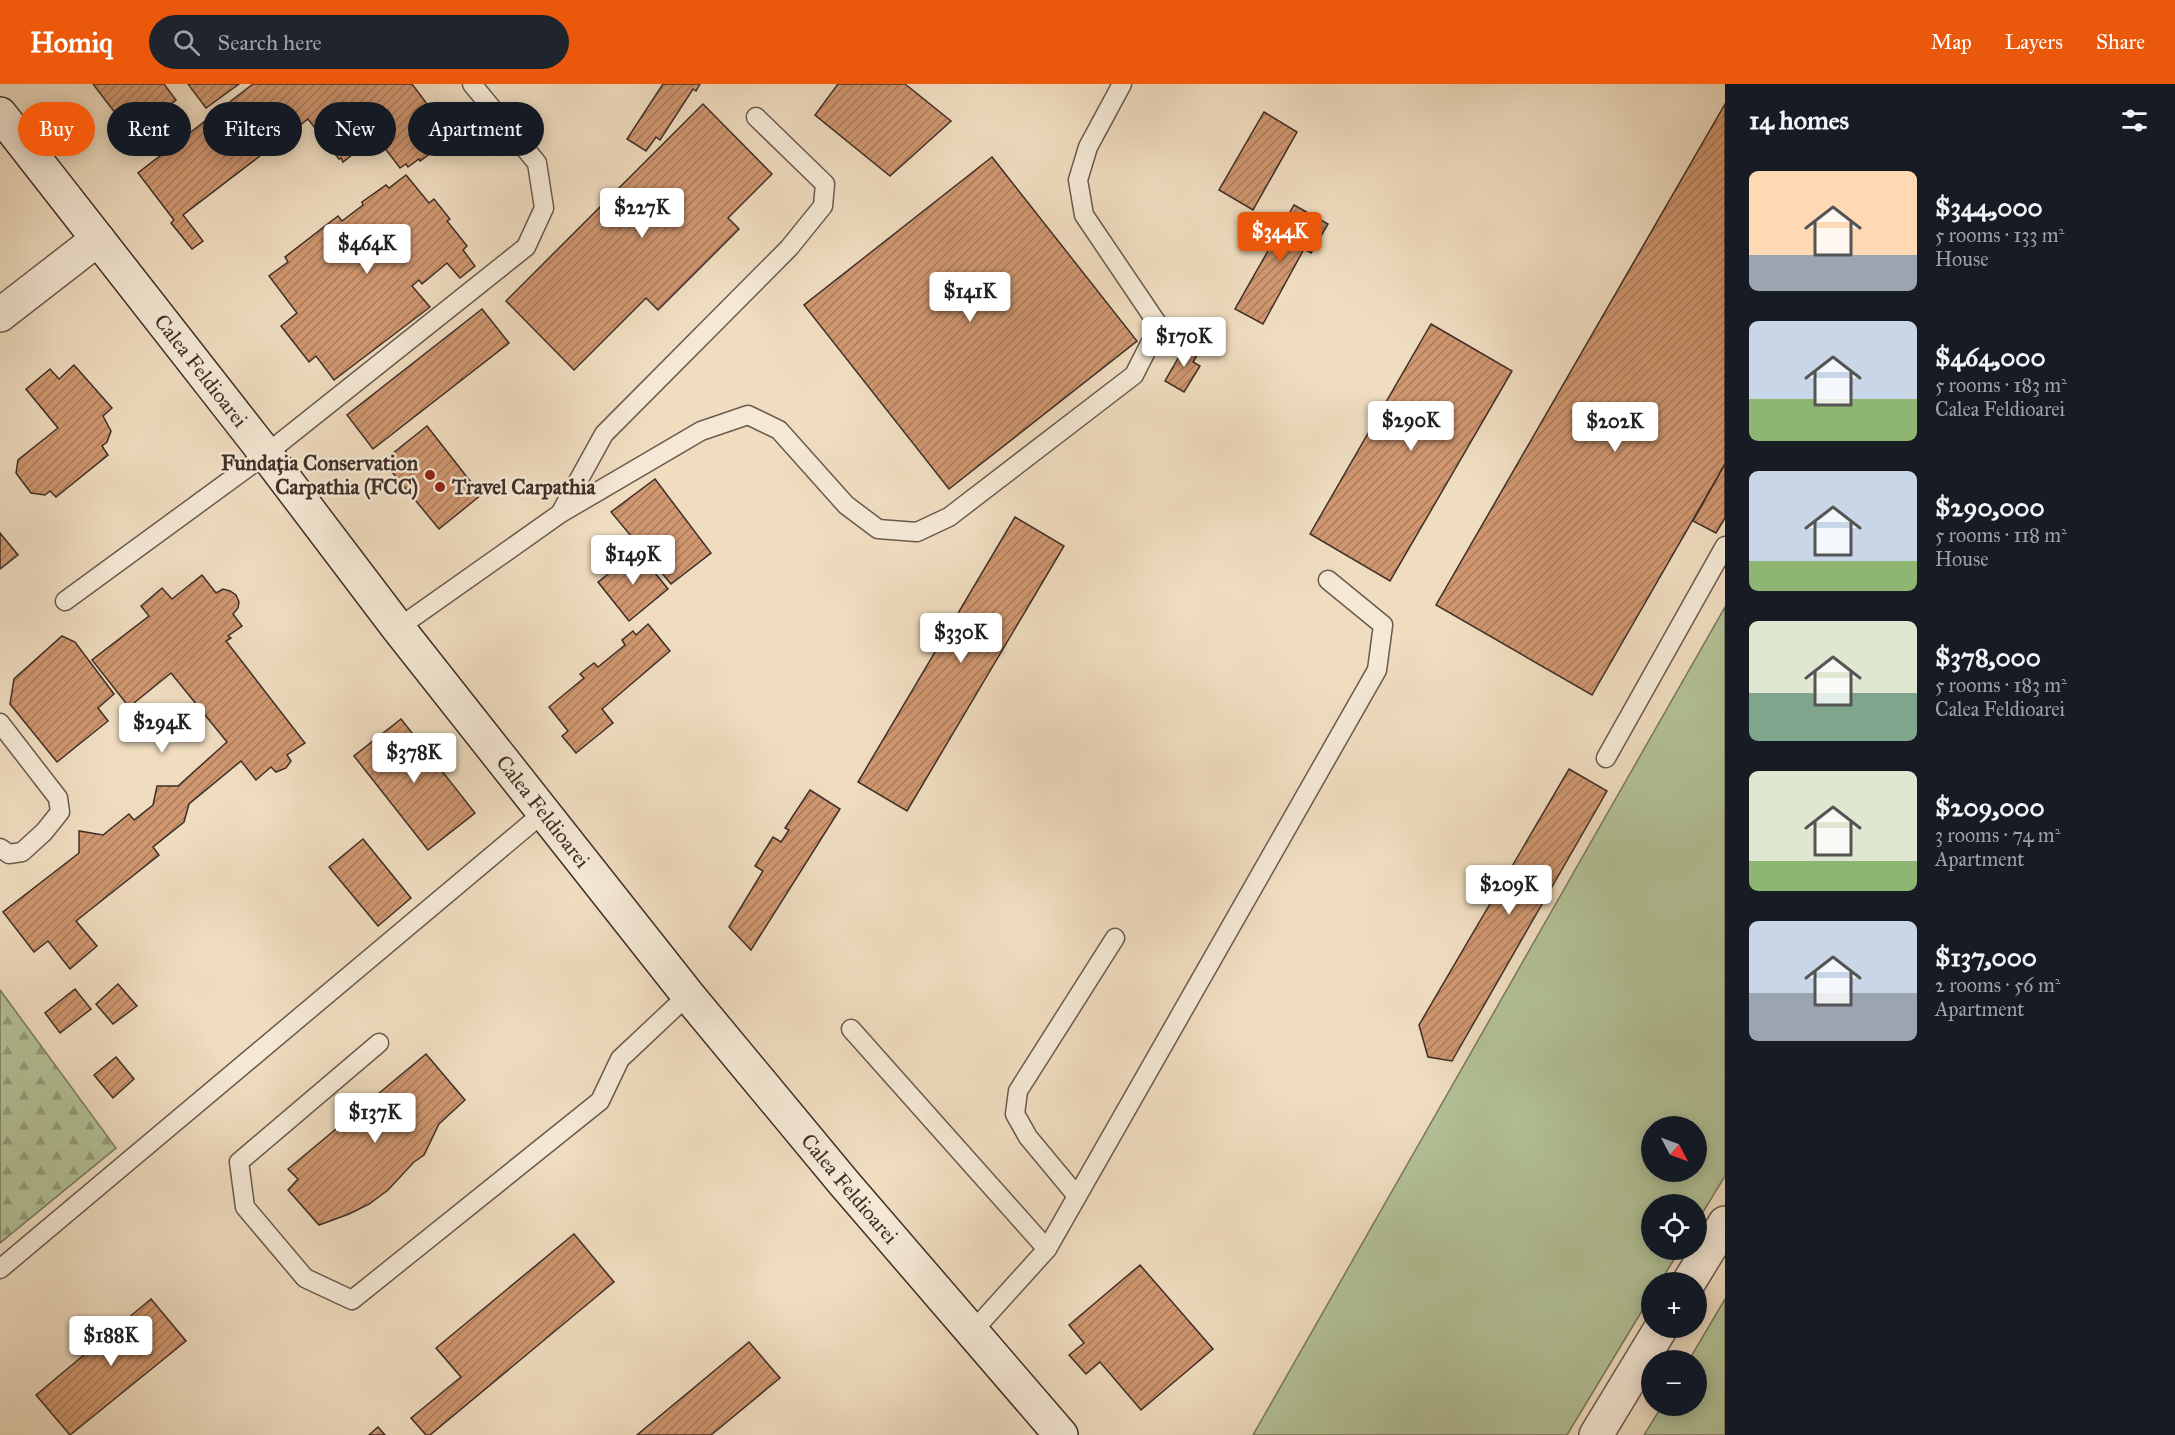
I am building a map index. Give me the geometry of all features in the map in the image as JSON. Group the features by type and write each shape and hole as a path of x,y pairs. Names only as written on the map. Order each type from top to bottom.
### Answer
{"main road":[{"name":"Calea Feldioarei","path":"0,114 266,454 398,628 688,995 844,1183 1061,1435"},
{"path":"0,315 98,239"},
{"path":"1695,1272 1725,1223"},
{"path":"1596,1435 1655,1338"}],"lane":[{"path":"65,601 266,454 526,247 544,208 537,163 472,84"},
{"path":"398,628 561,513 701,431 748,415 778,430 846,505 878,529 917,532 949,516 1134,375 1159,326 1084,215 1078,180 1088,147 1122,84"},
{"path":"561,513 604,434 789,248 823,206 825,184 756,117"},
{"path":"1606,758 1725,546"},
{"path":"972,1332 1047,1249 1377,670 1383,625 1328,580"},
{"path":"0,723 58,798 60,812 44,832 22,852 9,854 0,848"},
{"path":"0,1269 543,813"},
{"path":"1077,1196 1028,1137 1015,1114 1018,1091 1115,938"},
{"path":"379,1043 239,1162 245,1207 306,1278 352,1300 600,1101 620,1059 688,995"},
{"path":"851,1029 1047,1249"}],"green space":[{"path":"1725,607 1725,1176 1707,1206 1707,1194 1641,1194 1641,1260 1674,1260 1666,1272 1641,1272 1641,1313 1567,1435 1253,1435"},
{"path":"0,990 116,1148 0,1243"},
{"path":"1725,1299 1725,1435 1644,1435 1656,1416 1707,1416 1707,1350 1695,1350 1702,1338 1707,1338 1707,1330"}],"building":[{"path":"93,84 164,84 176,100 173,102 107,102"},
{"path":"188,84 239,84 214,102 203,102 203,104"},
{"path":"253,84 412,84 426,102 408,102 408,156 427,156 408,167 406,164 400,168 391,156 396,156 396,102 314,102 314,127 308,119 302,124 302,102 230,102"},
{"path":"663,84 700,84 696,91 693,89 660,140 656,137 646,151 627,139"},
{"path":"838,84 905,84 951,121 890,176 815,115"},
{"path":"703,104 772,174 728,218 739,229 658,310 646,298 574,370 506,301"},
{"path":"1725,104 1725,464 1592,695 1436,605"},
{"path":"1264,112 1297,132 1253,210 1219,190"},
{"path":"203,123 203,156 260,156 183,215 203,241 192,249 171,223 174,220 138,173 160,156 191,156 191,132"},
{"path":"337,156 351,156 343,162 341,158"},
{"path":"992,157 1137,341 949,489 804,305"},
{"path":"406,175 429,203 434,199 450,219 447,221 467,246 463,250 475,266 460,278 447,263 422,284 419,280 412,286 430,307 334,380 316,356 309,362 281,326 297,313 269,276 288,262 285,257 338,216 342,221 363,205 362,202 386,185 389,188"},
{"path":"1294,205 1328,224 1311,253 1304,249 1263,324 1235,309"},
{"path":"482,309 509,343 373,449 347,415"},
{"path":"1431,324 1512,371 1390,581 1310,534"},
{"path":"1188,341 1201,349 1193,362 1200,366 1184,392 1165,381"},
{"path":"74,365 112,408 103,416 111,431 107,442 102,446 108,455 56,497 50,491 45,495 31,493 16,473 18,460 58,428 26,389 50,369 59,379"},
{"path":"427,426 481,495 439,529 383,461"},
{"path":"1725,464 1725,518 1716,533 1693,521"},
{"path":"655,479 711,553 671,584 611,512"},
{"path":"1015,517 1064,546 907,811 858,782"},
{"path":"0,533 18,555 0,569"},
{"path":"637,551 668,589 629,621 598,582"},
{"path":"202,575 216,593 223,589 236,595 239,602 233,614 242,626 228,636 231,638 226,641 305,743 287,755 291,761 286,768 276,772 271,767 256,780 241,761 189,804 184,822 153,847 159,855 76,921 97,946 70,969 48,941 34,952 3,912 79,853 79,831 103,835 129,814 134,820 153,805 157,786 178,786 227,742 171,673 129,707 92,660 149,616 141,606 162,588 172,599"},
{"path":"648,624 670,651 602,709 613,723 576,753 562,736 568,731 549,707 584,678 580,674 594,663 598,667 625,645 622,640 633,631 636,635"},
{"path":"62,636 75,642 114,694 98,708 108,721 57,762 10,704 14,679"},
{"path":"401,719 475,813 428,850 354,756"},
{"path":"1569,769 1607,791 1452,1061 1428,1057 1419,1025"},
{"path":"810,790 840,809 751,950 729,927 763,871 755,866 773,837 781,842 789,830 785,828"},
{"path":"363,839 411,898 378,926 329,867"},
{"path":"118,984 137,1006 113,1024 96,1004"},
{"path":"75,989 91,1009 60,1033 45,1013"},
{"path":"426,1054 465,1100 439,1124 424,1155 414,1162 388,1190 369,1204 319,1225 288,1190 298,1179 288,1169"},
{"path":"116,1057 134,1079 113,1098 94,1075"},
{"path":"574,1234 614,1282 430,1435 426,1435 411,1418 461,1377 436,1348"},
{"path":"1140,1265 1213,1349 1141,1410 1100,1362 1086,1374 1069,1355 1084,1343 1069,1325"},
{"path":"151,1299 186,1341 70,1435 36,1395"},
{"path":"749,1342 780,1378 711,1435 637,1435"},
{"path":"378,1427 385,1435 369,1435"}],"place":[{"name":"Fundația Conservation Carpathia (FCC)","path":"430,475"},
{"name":"Travel Carpathia","path":"440,487"}]}
